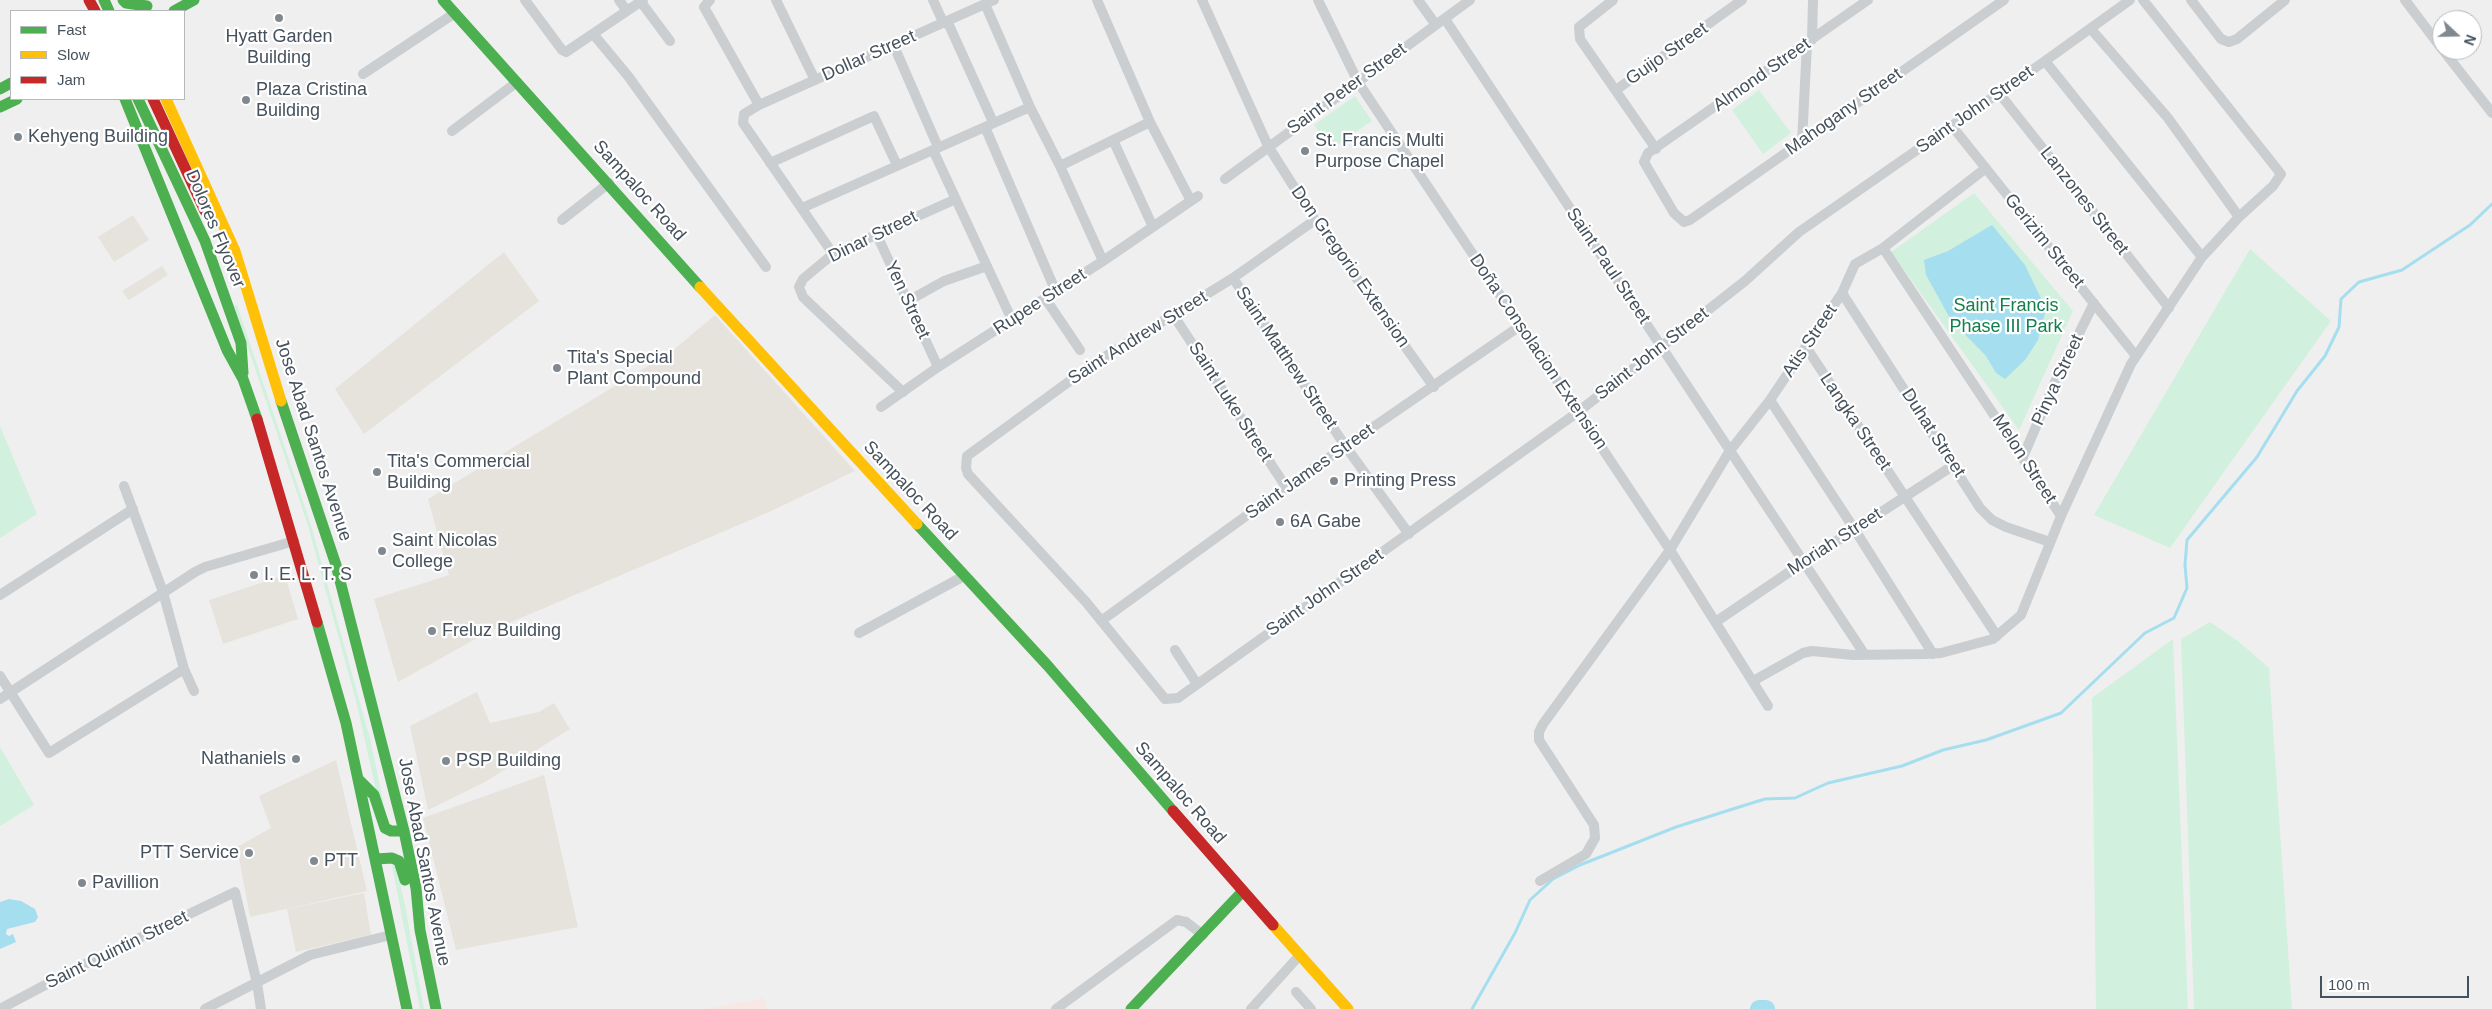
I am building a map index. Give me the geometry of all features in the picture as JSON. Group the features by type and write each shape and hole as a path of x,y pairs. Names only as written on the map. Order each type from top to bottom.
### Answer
{"main road":[{"path":"123,0 126,3 143,9 157,0"},
{"path":"176,10 194,0"},
{"name":"Sampaloc Road","path":"443,0 609,183 717,306 1048,666 1077,702 1299,956 1348,1009"},
{"path":"0,107 15,100"},
{"path":"119,100 131,118"},
{"path":"125,100 131,118 172,211 227,350 243,379 294,541 346,723 407,1009"},
{"name":"Dolores Flyover","path":"138,100 204,241 241,343 243,379"},
{"name":"Dolores Flyover","path":"153,100 216,235 243,306 257,328"},
{"name":"Jose Abad Santos Avenue","path":"166,100 235,251 257,328 336,565 404,831 416,888 420,930 436,1009"},
{"path":"358,780 374,795 385,828 391,831 404,831"},
{"path":"376,859 392,858 399,861 407,887 416,888"},
{"path":"1131,1009 1204,935 1243,891"}],"street":[{"path":"525,0 562,50 570,50 642,1 670,41"},
{"path":"619,0 627,11"},
{"path":"710,0 704,7 759,105"},
{"path":"776,0 815,80"},
{"path":"933,0 943,22 949,25 1056,292"},
{"path":"1060,166 1150,122 1096,0"},
{"name":"Don Gregorio Extension","path":"1202,0 1268,146 1315,220 1434,387"},
{"name":"Doña Consolacion Extension","path":"1318,0 1358,82 1717,621 1768,706"},
{"name":"Saint Paul Street","path":"1418,0 1440,22 1661,346 1729,452 1865,655"},
{"name":"Saint Peter Street","path":"1225,179 1470,0"},
{"path":"1613,0 1579,27 1580,39 1656,149"},
{"name":"Guijo Street","path":"1616,90 1742,0"},
{"path":"1802,142 1813,0"},
{"name":"Almond Street","path":"1656,149 1868,0"},
{"name":"Mahogany Street","path":"1656,149 1645,157 1644,162 1674,212 1684,222 1690,220 2004,0"},
{"name":"Saint John Street","path":"1101,621 1162,697 1169,701 1178,698 1578,412 1745,281 1799,232 2092,29 2130,0"},
{"path":"2061,516 2119,385 2136,356 2202,257 2239,217 2273,186 2281,174 2143,0"},
{"path":"2191,0 2221,40 2229,42 2237,39 2285,0"},
{"path":"2405,0 2432,36"},
{"path":"989,2 1030,107 1060,166 1103,261"},
{"name":"Dollar Street","path":"770,163 743,123 744,114 759,105 989,2"},
{"path":"363,74 455,13"},
{"path":"2092,29 2168,118 2239,217"},
{"path":"594,34 633,84 766,266"},
{"path":"894,46 956,198 1012,320"},
{"path":"2451,60 2492,113"},
{"path":"2045,61 2202,257"},
{"path":"452,131 516,82"},
{"name":"Lanzones Street","path":"1999,94 2169,308"},
{"path":"802,208 1030,107"},
{"path":"833,254 770,163 874,116 897,165"},
{"name":"Rupee Street","path":"881,407 938,367 1056,292 1194,199 1150,122"},
{"name":"Gerizim Street","path":"1952,126 2136,356"},
{"path":"1113,140 1153,227"},
{"name":"Atis Street","path":"1540,881 1586,854 1595,838 1594,825 1539,740 1539,732 1556,704 1670,550 1729,452 1770,400 1842,293 1855,264 1883,248 1986,168"},
{"path":"562,220 609,183"},
{"name":"Dinar Street","path":"903,392 803,297 799,287 803,279 833,254 956,198"},
{"name":"Saint Andrew Street","path":"1101,621 968,474 966,462 969,453 1093,364 1233,278 1315,220"},
{"name":"Yen Street","path":"876,233 938,367"},
{"name":"Melon Street","path":"1753,681 1803,653 1812,651 1865,655 1933,654 1993,640 2021,615 2061,516 1883,248"},
{"path":"908,301 944,281 987,266"},
{"name":"Saint Matthew Street","path":"1233,278 1346,447 1408,534"},
{"name":"Duhat Street","path":"1842,293 1980,508 1992,520 2006,527 2050,542"},
{"path":"1045,298 1080,350"},
{"name":"Pinya Street","path":"2023,457 2055,382 2094,303"},
{"name":"Saint Luke Street","path":"1174,316 1286,487"},
{"name":"Saint James Street","path":"1101,621 1286,487 1434,387 1520,326"},
{"name":"Langka Street","path":"1806,348 1997,636"},
{"path":"1770,400 1933,654"},
{"name":"Moriah Street","path":"1717,621 1954,465"},
{"path":"124,486 163,592 184,669 194,691"},
{"path":"0,595 133,509"},
{"path":"0,699 205,566 294,541"},
{"path":"859,633 964,576"},
{"path":"1175,650 1198,684"},
{"path":"0,676 49,753 184,669"},
{"name":"Saint Quintin Street","path":"0,1009 78,967 235,892 257,983"},
{"path":"1056,1009 1177,920 1186,922 1204,935"},
{"path":"205,1009 310,955 391,935"},
{"path":"1251,1009 1299,956"},
{"path":"257,983 261,1009"},
{"path":"1296,992 1311,1009"}],"shaded area":[{"path":"133,215 149,240 114,262 98,237"},
{"path":"504,252 539,301 364,434 335,389"},
{"path":"162,266 168,275 129,300 122,291"},
{"path":"715,315 855,471 769,512 488,632 398,682 374,599 449,575 428,499 671,352"},
{"path":"285,575 298,619 223,644 209,600"},
{"path":"477,692 490,723 539,712 554,703 570,729 485,782 428,810 410,726"},
{"name":"PTT","path":"336,760 367,891 250,917 237,847 271,828 259,796"},
{"path":"544,775 578,927 456,950 423,818"},
{"path":"364,893 371,935 296,952 287,909"},
{"path":"764,998 766,1009 706,1009"}],"green space":[{"path":"1759,90 1791,133 1763,154 1732,110"},
{"path":"1355,96 1372,121 1331,149 1314,125"},
{"name":"Saint Francis Phase III Park","path":"1974,193 2073,311 2019,430 1891,252"},
{"path":"2250,249 2331,321 2170,548 2094,515"},
{"path":"237,305 311,525 370,739 387,819 376,790 356,701 308,526 234,306"},
{"path":"0,426 37,514 0,538"},
{"path":"2210,622 2238,641 2269,668 2292,1009 2194,1009 2181,639"},
{"path":"2173,639 2188,1009 2096,1009 2092,698"},
{"path":"0,747 34,805 0,826"},
{"path":"396,865 424,1009 420,1009 392,866"}],"water":[{"path":"1992,225 2025,265 2046,309 2038,340 2025,360 2005,379 1996,373 1986,356 1951,320 1926,275 1924,260 1948,251"},
{"path":"9,899 21,901 35,909 38,917 35,922 7,929 6,934 9,936 13,934 16,942 0,949 0,902"}],"waterway":[{"path":"1472,1009 1515,933 1530,900 1553,879 1580,865 1676,827 1736,808 1765,799 1795,798 1828,783 1902,766 1943,750 1986,740 2061,713 2145,633 2174,618 2187,588 2185,565 2187,540 2257,457 2297,391 2325,356 2339,327 2341,299 2359,282 2402,270 2470,225 2492,204"},
{"path":"1759,1009 1766,1009"}],"traffic: fast":[{"path":"104,0 109,10"},
{"path":"123,0 126,3 147,6"},
{"path":"176,10 194,0"},
{"path":"443,0 700,287"},
{"path":"0,89 10,84"},
{"path":"0,107 15,100"},
{"path":"125,100 227,350 243,379 257,419"},
{"path":"138,100 205,241 241,343 243,373"},
{"path":"281,401 336,565 404,831 416,888 420,930 436,1009"},
{"path":"917,524 1048,666 1173,811"},
{"path":"317,622 346,723 407,1009"},
{"path":"359,780 374,795 385,828 391,831 404,831"},
{"path":"376,859 392,858 399,861 405,880"},
{"path":"1131,1009 1243,891"}],"traffic: slow":[{"path":"166,100 235,251 281,401"},
{"path":"700,287 917,524"},
{"path":"1273,925 1348,1009"}],"traffic: jam":[{"path":"89,0 94,10"},
{"path":"153,100 205,211"},
{"path":"257,419 317,622"},
{"path":"1173,811 1273,925"}],"place":[{"name":"Hyatt Garden Building","path":"279,18"},
{"name":"Plaza Cristina Building","path":"246,100"},
{"name":"Kehyeng Building","path":"18,137"},
{"name":"St. Francis Multi Purpose Chapel","path":"1305,151"},
{"name":"Tita's Special Plant Compound","path":"557,368"},
{"name":"Tita's Commercial Building","path":"377,472"},
{"name":"Printing Press","path":"1334,481"},
{"name":"6A Gabe","path":"1280,522"},
{"name":"Saint Nicolas College","path":"382,551"},
{"name":"I. E. L. T. S","path":"254,575"},
{"name":"Freluz Building","path":"432,631"},
{"name":"Nathaniels","path":"296,759"},
{"name":"PSP Building","path":"446,761"},
{"name":"PTT Service","path":"249,853"},
{"name":"PTT","path":"314,861"},
{"name":"Pavillion","path":"82,883"}]}
